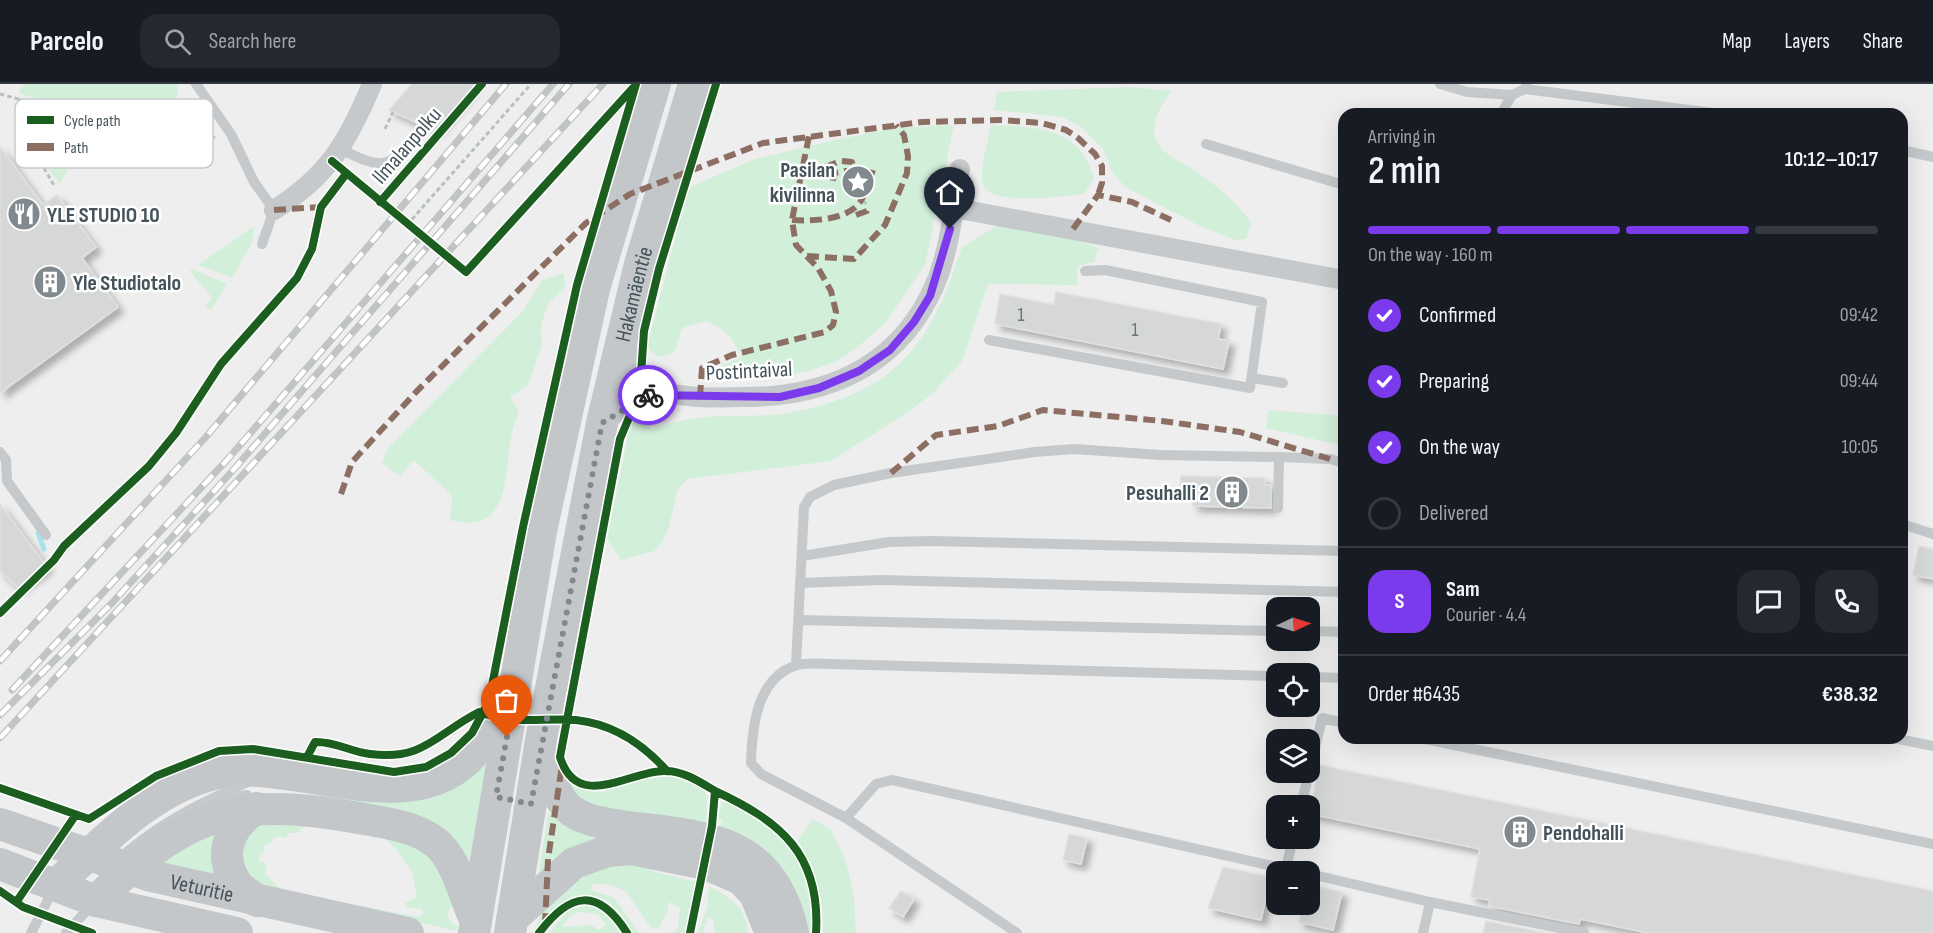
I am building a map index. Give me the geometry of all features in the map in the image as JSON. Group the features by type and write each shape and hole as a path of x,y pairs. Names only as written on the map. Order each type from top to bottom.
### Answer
{"main road":[{"name":"Hakamäentie","path":"511,927 513,800 498,736 513,696 541,531 594,289 655,84"},
{"name":"Hakamäentie","path":"475,928 513,800 541,743 581,525 621,339 640,264 694,84"},
{"path":"96,901 128,860 205,820 272,796 352,783 400,787 417,784 450,773 498,736"},
{"path":"541,743 549,775 567,807 583,817 603,823 721,842 760,866 783,897 793,933"},
{"path":"56,885 136,814 193,782 225,771 272,796 415,831 436,842 454,868 475,928"},
{"path":"257,901 237,885 228,863 229,836 238,821 272,796"},
{"name":"Veturitie","path":"0,824 87,856 128,860 257,901 408,933"},
{"path":"511,927 574,863 608,850 631,849 673,856 726,871 741,879 754,894 764,926"},
{"name":"Veturitie","path":"4,865 96,901 237,933"}],"street":[{"path":"274,210 302,192 340,149 372,84"},
{"name":"Postintaival","path":"656,394 700,397 780,397 819,388 859,371 890,350 914,322 930,296 944,253 960,169"},
{"path":"954,208 1338,278"},
{"path":"602,423 636,401 656,394 648,386 621,339"}],"lane":[{"path":"196,84 206,99"},
{"path":"1440,84 1467,92 1512,95"},
{"path":"1504,108 1512,95 1526,86 1679,108"},
{"path":"213,108 231,134 254,182 274,210 262,244"},
{"path":"340,149 373,165 383,165 397,155 424,126"},
{"path":"1206,144 1338,183"},
{"path":"1908,151 1933,157"},
{"path":"989,340 1250,388 1262,302 1105,270 1085,271"},
{"path":"1252,378 1283,383"},
{"path":"796,665 804,507 810,497 834,485 880,475 1035,452 1074,449 1161,455 1279,457 1338,461"},
{"path":"0,452 6,460 8,481 46,536"},
{"path":"1278,508 1279,457"},
{"path":"1908,526 1933,534"},
{"path":"802,556 889,542 932,541 1338,550"},
{"path":"800,583 882,580 1338,592"},
{"path":"798,620 1266,631"},
{"path":"1320,631 1338,632"},
{"path":"1017,933 846,818 761,774 751,763 752,738 768,686 784,671 796,665 831,664 1266,676"},
{"path":"1320,677 1338,678"},
{"path":"1319,729 1322,718 1338,722"},
{"path":"1908,741 1933,746"},
{"path":"1449,744 1933,844"},
{"path":"846,818 876,784 892,780 1266,864"},
{"path":"128,860 166,822 220,792 272,796"},
{"path":"198,805 272,796"},
{"path":"1320,876 1430,902 1584,933"},
{"path":"30,933 56,885"},
{"path":"66,933 96,901"},
{"path":"1423,933 1430,902"}],"path":[{"path":"407,225 531,84"},
{"path":"0,94 23,99"},
{"path":"385,129 393,112"},
{"path":"213,138 231,134"},
{"path":"44,168 55,187"},
{"path":"862,201 868,206"},
{"path":"399,218 415,232"}],"green space":[{"path":"25,84 177,84 178,95 173,99 39,99 21,94 19,91"},
{"path":"1129,87 1172,91 1156,119 1154,127 1157,142 1168,154 1206,179 1238,207 1251,223 1246,239 1235,240 1198,225 1125,187 1112,172 1103,149 1081,127 1063,117 994,110 997,92"},
{"path":"954,125 925,265 886,322 857,348 833,363 777,377 714,374 718,367 742,357 728,335 707,321 682,328 674,353 658,357 647,347 688,188 752,160 835,140 894,128"},
{"path":"991,125 1040,129 1067,139 1078,148 1087,161 1094,178 1085,193 1013,198 988,192 983,185 982,172"},
{"path":"48,168 70,168 60,184"},
{"path":"254,226 252,243 232,278 198,265"},
{"path":"996,226 1035,230 1086,243 1098,248 1094,262 1078,266 1077,285 988,284 962,361 933,393 908,412 831,461 687,479 677,491 669,527 662,542 654,551 621,560 607,539 633,411 654,401 651,429 696,418 787,413 824,405 855,393 881,378 903,360 921,338 936,312 950,282 962,247"},
{"path":"192,269 227,284 211,310 205,307 212,298 190,271"},
{"path":"564,273 565,288 548,303 541,326 542,346 528,385 510,397 519,411 512,435 505,484 498,506 479,522 466,523 450,520 452,496 414,460 400,476 382,463 388,448 523,311 542,280"},
{"path":"1269,410 1338,416 1338,445 1266,428"},
{"path":"479,762 488,762 470,876 336,801 337,797"},
{"path":"671,776 694,783 705,791 706,827 582,803 565,777 598,793 647,779"},
{"path":"727,801 766,825 793,852 808,887 813,933 805,933 718,830 723,820 718,818 722,802"},
{"path":"560,811 628,834 538,878 548,814"},
{"path":"279,815 427,844 458,916 450,907 447,915 452,924 457,925 457,931 275,890 254,881 239,866 246,828","holes":["314,825 382,836 396,849 412,872 417,897 405,903 407,907 421,909 424,914 419,917 283,891 265,874 267,866 263,861 259,863 259,856 265,851 264,846 278,836 286,838 288,833 297,833 303,827"]},
{"path":"813,819 831,830 845,859 854,895 856,933 823,933 818,885 798,840"},
{"path":"218,821 222,876 153,863"},
{"path":"627,859 655,872 697,882 690,921 685,933 673,933 678,927 680,908 669,902 667,912 658,929 651,928 627,893 619,888 602,884 593,884 591,890 614,898 639,933 632,933 613,906 602,899 591,896 580,897 559,907 534,932 541,913 567,881"},
{"path":"709,886 724,894 741,910 748,933 715,933 713,919 708,917 703,933 698,933 707,907"},
{"path":"590,905 610,915 620,933 549,933 568,910","holes":["577,912 598,914 606,925 599,930 591,925 562,927 570,916"]}],"building":[{"path":"412,84 475,84 435,131 431,129 431,123 426,119 417,123 389,110"},
{"name":"Yle Studiotalo","path":"0,147 43,205 57,195 96,247 82,258 118,307 0,393"},
{"path":"1056,292 1221,324 1218,339 1229,341 1223,369 995,324 1000,294 1054,305"},
{"name":"Pesuhalli 2","path":"1181,476 1265,478 1265,485 1271,485 1271,508 1193,506 1193,489 1180,489"},
{"path":"0,504 47,567 18,588 0,571"},
{"path":"1919,546 1933,549 1933,579 1913,575"},
{"name":"Pendohalli","path":"1320,765 1933,891 1933,933 1649,933 1580,919 1579,924 1489,906 1490,900 1471,897 1480,849 1320,816 1320,795 1313,795 1316,783 1320,783"},
{"path":"1069,834 1087,838 1081,864 1063,860"},
{"path":"1223,867 1266,876 1266,896 1261,920 1208,908"},
{"path":"1320,887 1342,892 1333,930 1299,922 1301,915 1320,915"},
{"path":"901,891 914,899 903,917 889,908"},
{"path":"1486,921 1546,933 1483,933"}],"waterway":[{"path":"38,533 44,549"}],"railway":[{"path":"0,661 205,438 506,84"},
{"path":"12,690 227,460 553,84"},
{"path":"0,715 112,603 235,468 569,84"},
{"path":"0,738 603,84"}],"marked path":[{"path":"341,494 352,462 416,392 586,223 630,194 763,143 922,122 1001,120 1042,123 1066,130 1078,138 1095,154 1102,166 1102,183 1098,195"},
{"path":"807,256 854,259 885,225 907,173 908,156 904,135 896,125"},
{"path":"700,397 702,368 732,355 825,332 833,325 836,312 831,291 818,268 796,245 792,220 809,136"},
{"path":"825,167 841,161 852,162 853,167 850,171"},
{"path":"864,177 872,173 873,169"},
{"path":"792,220 817,220 842,215 861,201 865,191 864,177 846,171 834,173 832,186"},
{"path":"1073,229 1098,195 1132,202 1171,220"},
{"path":"856,215 867,211 869,206"},
{"path":"274,210 321,207"},
{"path":"891,473 936,435 998,426 1043,410 1162,421 1240,432 1330,459"},
{"path":"545,925 548,859 562,765"}],"cycle path":[{"name":"Ilmalanpolku","path":"380,202 482,84"},
{"path":"0,788 89,819 156,776 219,751 253,749 394,772 426,767 451,753 472,733 489,701 523,527 577,285 636,84"},
{"path":"690,933 712,826 715,791 691,777 671,771 650,773 605,785 591,786 578,782 568,773 560,757 620,439 636,401 641,375 644,331 659,269 716,84"},
{"path":"332,161 466,272 633,88"},
{"path":"0,613 54,560 64,546 149,466 176,433 221,364 297,278 312,249 321,207 346,174"},
{"path":"307,757 315,742 329,743 370,754 388,755 417,750 479,712 506,719 559,719 590,722 626,737 648,752 667,771"},
{"path":"715,791 759,815 777,828 792,844 803,861 811,882 816,905 816,933"},
{"path":"17,901 75,816"},
{"path":"0,891 23,907 92,933"},
{"path":"539,933 562,909 584,900 595,902 605,908 627,933"}],"way so far":[{"path":"507,737 496,797 531,804 581,525 602,423 648,395"}],"place":[{"name":"Pasilan kivilinna","path":"858,182"},
{"name":"YLE STUDIO 10","path":"24,214"},
{"name":"Yle Studiotalo","path":"50,282"},
{"name":"Pesuhalli 2","path":"1232,492"},
{"name":"Pendohalli","path":"1520,832"}],"route":[{"path":"648,395 780,397 819,388 859,371 890,350 914,322 930,296 950,229"}]}
